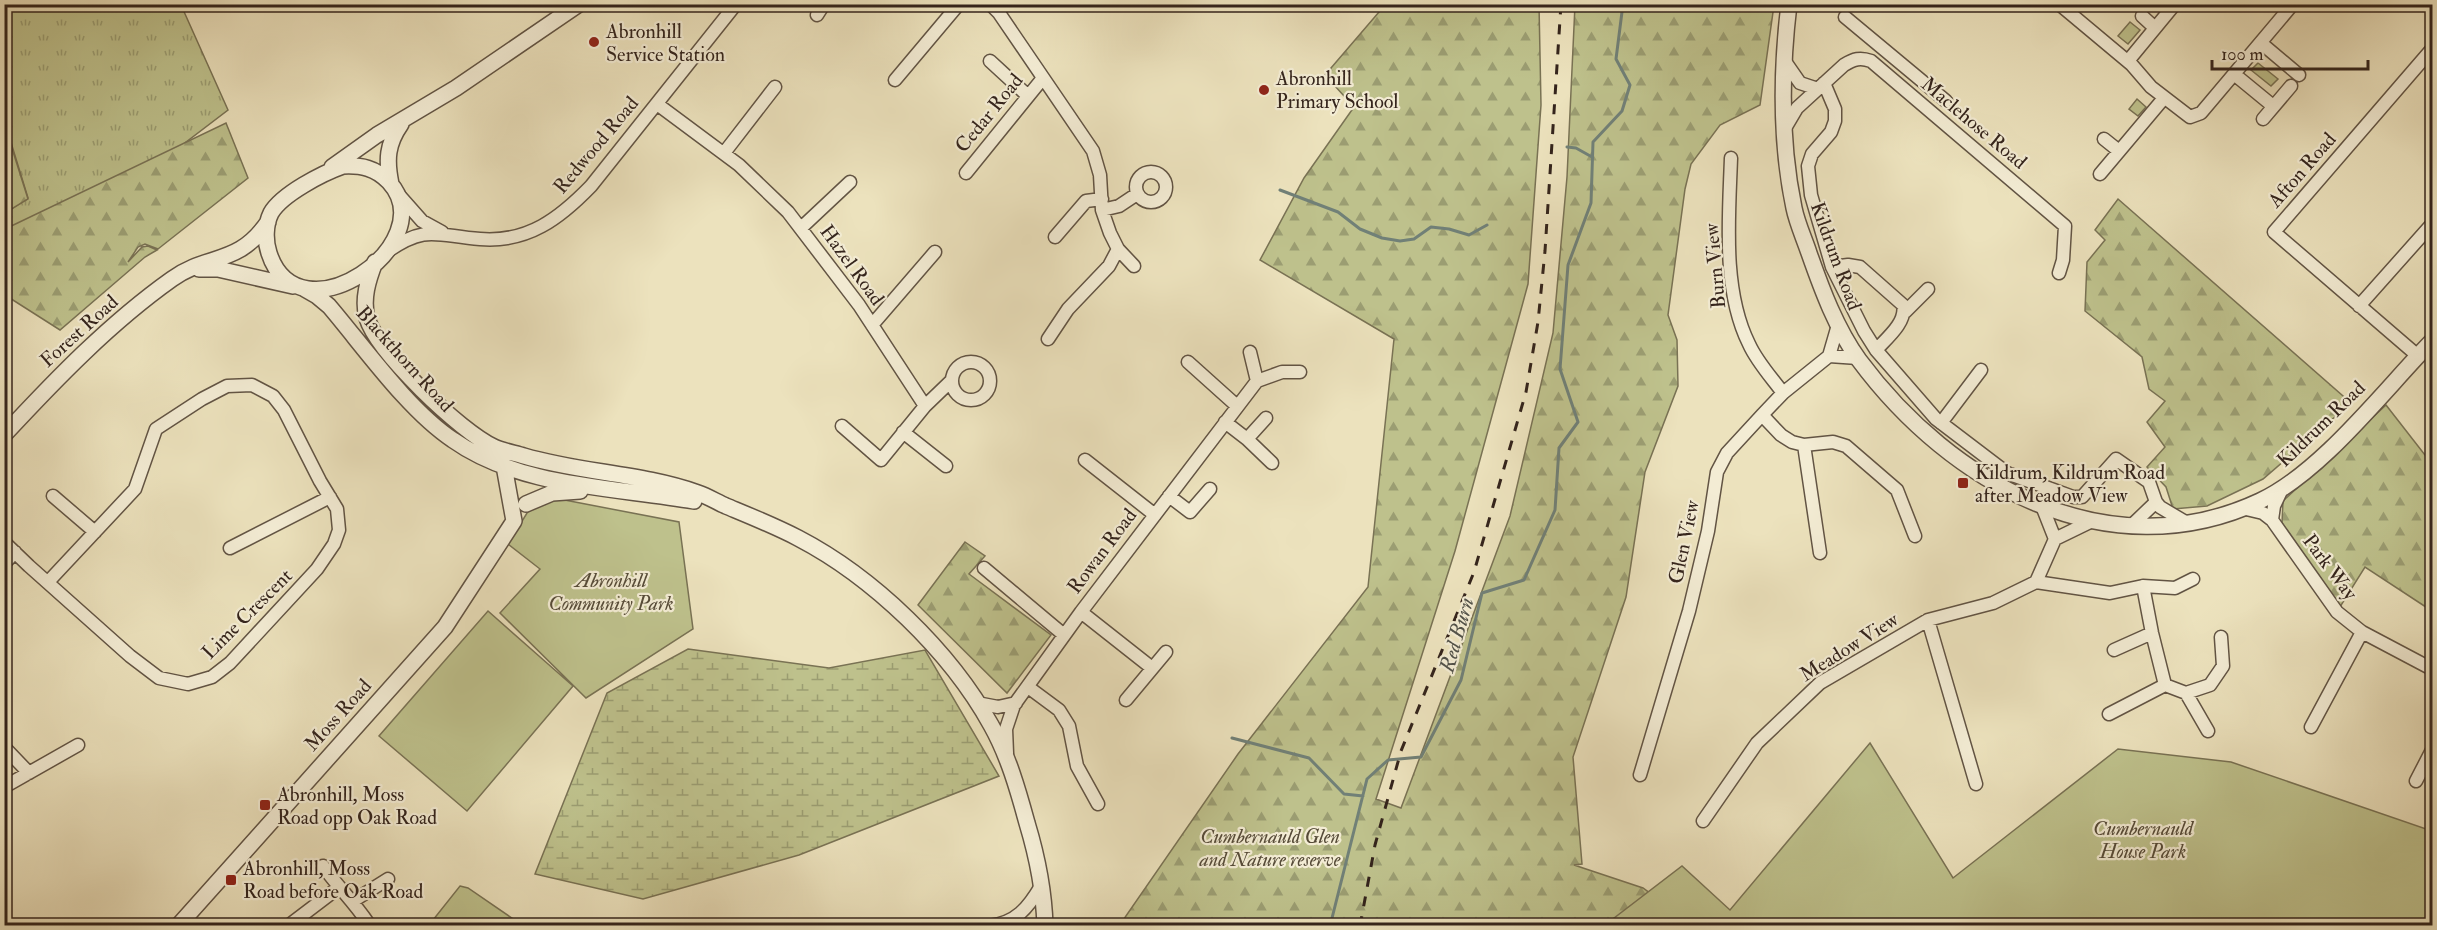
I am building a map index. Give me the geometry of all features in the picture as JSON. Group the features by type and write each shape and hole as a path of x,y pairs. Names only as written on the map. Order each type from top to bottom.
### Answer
{"street":[{"path":"402,121 389,142 388,149 387,166 402,210 400,227 394,241 360,275 334,287 302,288 286,279 274,266 266,240 268,222 277,205 377,135 456,88 579,4"},
{"name":"Redwood Road","path":"380,257 410,237 445,234 499,239 513,237 551,223 570,208 591,186 736,4"},
{"path":"895,80 958,4"},
{"name":"Cedar Road","path":"990,4 999,13 1093,151 1100,176 1102,204 1118,249 1134,266"},
{"name":"Kildrum Road","path":"1789,4 1784,60 1784,131 1794,209 1821,289 1858,358 1895,405 1943,449 2007,491 2042,506 2092,521 2132,525 2187,523 2214,518 2282,489 2336,442 2433,341"},
{"path":"2060,4 2130,63 2164,98 2186,115 2198,116 2293,4"},
{"path":"2130,63 2175,4"},
{"path":"2142,16 2155,28"},
{"path":"1845,17 1946,102"},
{"path":"2261,43 2295,81 2263,119"},
{"name":"Afton Road","path":"2418,356 2274,232 2433,49"},
{"name":"Maclehose Road","path":"1784,131 1797,108 1853,59 1863,58 1871,61 2065,226 2063,260 2059,273"},
{"path":"1784,60 1800,82 1821,86 1835,110 1835,121 1831,132 1812,154 1808,166 1813,206 1832,267 1851,309 1876,350 1916,397 1941,423 2007,473 2073,497 2082,497 2116,459 2149,482 2156,502 2187,523"},
{"path":"990,61 1028,96"},
{"path":"1896,82 1906,68"},
{"path":"2234,74 2273,106"},
{"name":"Cedar Road","path":"966,173 1043,78"},
{"path":"724,153 776,87"},
{"path":"2100,174 2164,98"},
{"name":"Hazel Road","path":"657,104 724,153 788,212 872,325 925,406"},
{"path":"2104,139 2119,151"},
{"name":"Burn View","path":"1731,158 1729,222 1733,299 1749,345 1783,393"},
{"path":"320,176 343,166 361,166 379,173 395,190"},
{"name":"Hazel Road","path":"801,228 850,182"},
{"name":"Redwood Road","path":"395,190 422,221 445,234"},
{"path":"1054,237 1086,201 1119,206 1137,194"},
{"name":"Forest Road","path":"4,435 37,399 103,336 172,278 249,245 268,222"},
{"path":"2359,306 2433,224"},
{"path":"1048,339 1068,309 1109,266 1118,249"},
{"name":"Hazel Road","path":"872,325 935,252"},
{"name":"Blackthorn Road","path":"380,257 369,276 365,301 368,320 377,337 432,400 464,428 494,447 581,470 658,482 699,493 800,539 861,578 904,614 951,667 992,726 1017,785 1037,860 1045,926"},
{"path":"1832,267 1848,265 1860,267 1903,305 1905,312"},
{"name":"Forest Road","path":"191,270 218,269 302,288"},
{"name":"Blackthorn Road","path":"302,288 329,306 416,408 450,439 467,450 504,466 556,480 621,492 724,505"},
{"path":"1876,350 1901,321 1905,312 1928,289"},
{"path":"1839,325 1829,356 1858,358"},
{"path":"1250,352 1257,381 1282,372 1300,372"},
{"name":"Glen View","path":"1640,775 1689,611 1708,531 1717,472 1727,453 1783,393 1829,356"},
{"path":"1188,362 1237,406"},
{"path":"1941,423 1981,370"},
{"path":"842,426 881,460 925,406 952,380"},
{"name":"Rowan Road","path":"1008,764 1006,729 1016,703 1081,612 1257,381"},
{"name":"Lime Crescent","path":"4,542 48,582 130,656 159,678 188,684 212,677 231,663 317,569 334,544 339,530 337,509 284,410 273,396 252,385 227,386 202,399 156,429 135,489 48,582"},
{"path":"1762,415 1781,435 1792,442 1803,445 1833,442 1846,446 1897,490 1915,536"},
{"path":"1247,440 1266,418"},
{"path":"1225,422 1272,463"},
{"path":"903,432 946,466"},
{"path":"1803,445 1820,553"},
{"path":"494,447 504,466 514,521"},
{"path":"467,450 491,470 507,489"},
{"name":"Rowan Road","path":"1085,460 1155,515"},
{"name":"Moss Road","path":"177,926 445,627 526,504 537,492 556,480 581,470"},
{"path":"1169,496 1190,512 1210,489"},
{"path":"2242,508 2263,513 2272,520 2274,506 2282,489"},
{"path":"526,504 552,493 621,492"},
{"path":"53,496 95,532"},
{"path":"230,548 330,497"},
{"path":"2132,525 2156,502"},
{"path":"2042,506 2055,539"},
{"name":"Park Way","path":"2272,520 2330,604 2362,632 2433,669"},
{"path":"2092,521 2055,539 2036,582 2110,593 2144,586 2175,588 2193,579"},
{"path":"4,564 15,552"},
{"path":"984,568 1064,635"},
{"name":"Meadow View","path":"1703,821 1757,743 1820,683 1928,620 1994,603 2036,582"},
{"path":"2144,586 2152,633 2165,686"},
{"name":"Rowan Road","path":"1081,612 1152,668"},
{"name":"Meadow View","path":"1928,620 1976,784"},
{"path":"2312,727 2362,632"},
{"path":"2114,650 2152,633"},
{"path":"2109,714 2165,686 2186,693 2210,685 2223,666 2222,637"},
{"path":"1126,699 1166,652"},
{"path":"1028,687 1059,710 1069,726 1077,766 1098,804"},
{"path":"2186,693 2208,730"},
{"path":"977,703 998,707 1016,703"},
{"path":"4,787 78,746"},
{"path":"4,747 29,773"},
{"path":"2416,781 2433,750"},
{"path":"323,866 338,888 353,901 368,923"},
{"path":"353,901 388,879"},
{"path":"998,925 1024,912 1041,886"},
{"path":"288,926 338,888"}],"green space":[{"path":"5,5 181,5 228,110 5,280 5,213 28,198 5,123"},
{"name":"Cumbernauld Glen and Nature reserve","path":"1385,5 1539,5 1541,105 1528,284 1455,551 1376,799 1401,808 1510,516 1553,333 1567,177 1575,5 1774,5 1760,105 1720,125 1691,164 1685,189 1668,315 1677,340 1678,386 1645,472 1626,597 1573,757 1582,864 1574,865 1643,888 1693,925 1119,926 1238,754 1368,587 1394,339 1260,260 1304,178 1354,107 1325,75"},
{"path":"2130,22 2140,30 2128,44 2118,36"},
{"path":"2258,63 2278,79 2271,86 2251,70"},
{"path":"2137,99 2146,107 2138,116 2129,109"},
{"path":"4,123 28,199 5,213 4,213"},
{"path":"226,123 248,178 158,249 145,244 138,247 128,262 142,247 148,246 157,250 145,257 60,330 5,295 5,229"},
{"path":"2118,199 2351,403 2263,479 2207,506 2173,509 2166,487 2147,467 2165,447 2147,422 2165,401 2149,389 2142,357 2085,311 2087,262 2105,240 2095,230"},
{"path":"2386,405 2432,464 2432,611 2365,567 2340,607 2282,523 2283,501"},
{"name":"Abronhill Community Park","path":"549,497 679,522 693,629 586,698 500,613 540,569 508,544 527,513"},
{"path":"965,542 985,556 969,574 1051,635 1007,693 918,605"},
{"path":"488,611 573,686 467,811 379,736"},
{"path":"688,649 829,668 925,650 999,776 799,855 643,899 535,874 607,693"},
{"name":"Cumbernauld House Park","path":"1870,743 1953,878 2118,749 2231,762 2432,831 2432,925 1605,925 1682,866 1730,910"},
{"path":"460,886 468,888 522,925 429,925"}],"waterway":[{"name":"Red Burn","path":"1330,926 1367,779 1388,760 1421,757 1461,680 1482,593 1524,580 1555,510 1559,448 1578,422 1560,369 1568,265 1591,203 1593,142 1622,111 1630,85 1616,59 1623,4"},
{"path":"1567,147 1576,148 1592,157"},
{"path":"1280,190 1338,212 1360,229 1382,238 1400,241 1414,239 1431,227 1469,235 1487,225"},
{"path":"1232,738 1309,758 1344,794 1363,796"}],"railway":[{"path":"1360,926 1375,845 1401,751 1474,572 1526,392 1538,322 1545,251 1561,4"}],"place":[{"name":"Abronhill Service Station","path":"594,42"},
{"name":"Abronhill Primary School","path":"1264,90"},
{"name":"Kildrum, Kildrum Road after Meadow View","path":"1963,483"},
{"name":"Abronhill, Moss Road opp Oak Road","path":"265,805"},
{"name":"Abronhill, Moss Road before Oak Road","path":"231,880"}]}
